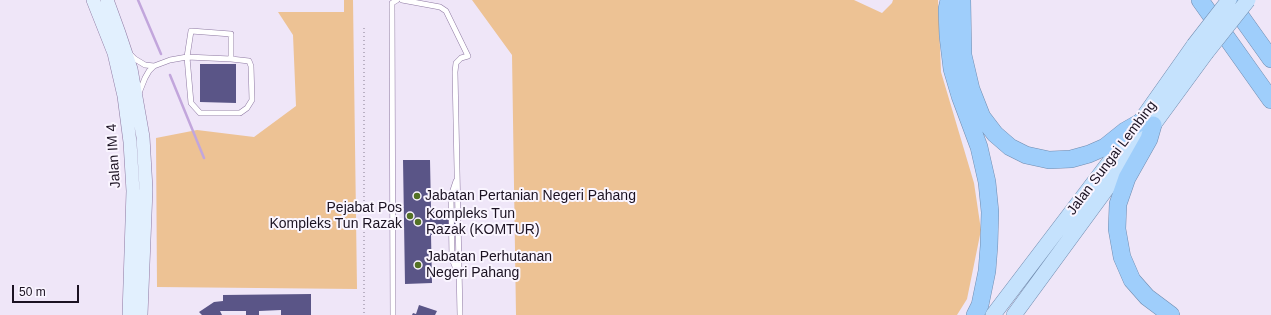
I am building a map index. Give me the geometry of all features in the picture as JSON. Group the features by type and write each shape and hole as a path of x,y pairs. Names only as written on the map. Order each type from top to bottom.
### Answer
{"highway":[{"path":"949,0 948,36 952,69 960,96 979,147 987,182 990,212 987,271 983,294 975,315"},
{"path":"962,0 963,55 971,88 982,117 996,134 1010,147 1026,155 1049,160 1071,159 1089,154 1105,147 1125,131 1146,124 1148,139 1127,178 1118,204 1117,229 1122,257 1132,280 1147,296 1172,315"},
{"path":"1200,0 1271,100"},
{"path":"1229,0 1271,59"}],"main road":[{"name":"Jalan Sungai Lembing","path":"1014,315 1146,124 1200,49 1229,0"},
{"name":"Jalan Sungai Lembing","path":"1200,49 1248,0"},
{"name":"Jalan Sungai Lembing","path":"993,315 1146,124"}],"street":[{"name":"Jalan IM 4","path":"93,0 114,53 124,96 130,142 133,191 135,309"},
{"name":"Jalan IM 4","path":"107,0 131,69 143,136 146,189 135,309"}],"lane":[{"path":"393,315 392,3 397,0"},
{"path":"402,0 440,7 446,11 468,56 461,58 456,63 458,176 451,196 452,259 460,278 460,315"},
{"path":"136,102 145,78 149,70 154,66 170,60 187,57 231,59 249,62 251,66 252,100 247,108 240,113 200,113 191,103 187,57 191,31 231,34 231,59"},
{"path":"124,48 135,59 146,65 154,66"}],"path":[{"path":"364,28 364,315"}],"shaded area":[{"path":"344,0 353,0 357,289 157,287 156,138 197,130 254,137 296,106 293,35 278,12 344,12"},
{"path":"472,0 854,0 882,13 893,0 938,0 941,72 974,183 981,230 967,299 957,315 516,315 512,55"}],"building":[{"path":"200,64 236,64 236,103 200,102"},
{"name":"Kompleks Tun Razak (KOMTUR)","path":"403,160 430,160 431,209 456,209 456,234 431,235 432,283 405,284"},
{"path":"311,294 311,315 281,315 281,310 259,311 259,315 246,315 246,311 220,311 222,315 202,315 199,312 214,302 223,301 223,295"},
{"path":"419,305 437,311 435,315 412,315 413,313 416,314"}],"waterway":[{"path":"138,0 161,54"},
{"path":"170,75 204,158"}],"place":[{"name":"Jabatan Pertanian Negeri Pahang","path":"417,196"},
{"name":"Pejabat Pos Kompleks Tun Razak","path":"410,216"},
{"name":"Kompleks Tun Razak (KOMTUR)","path":"418,222"},
{"name":"Jabatan Perhutanan Negeri Pahang","path":"418,265"}]}
